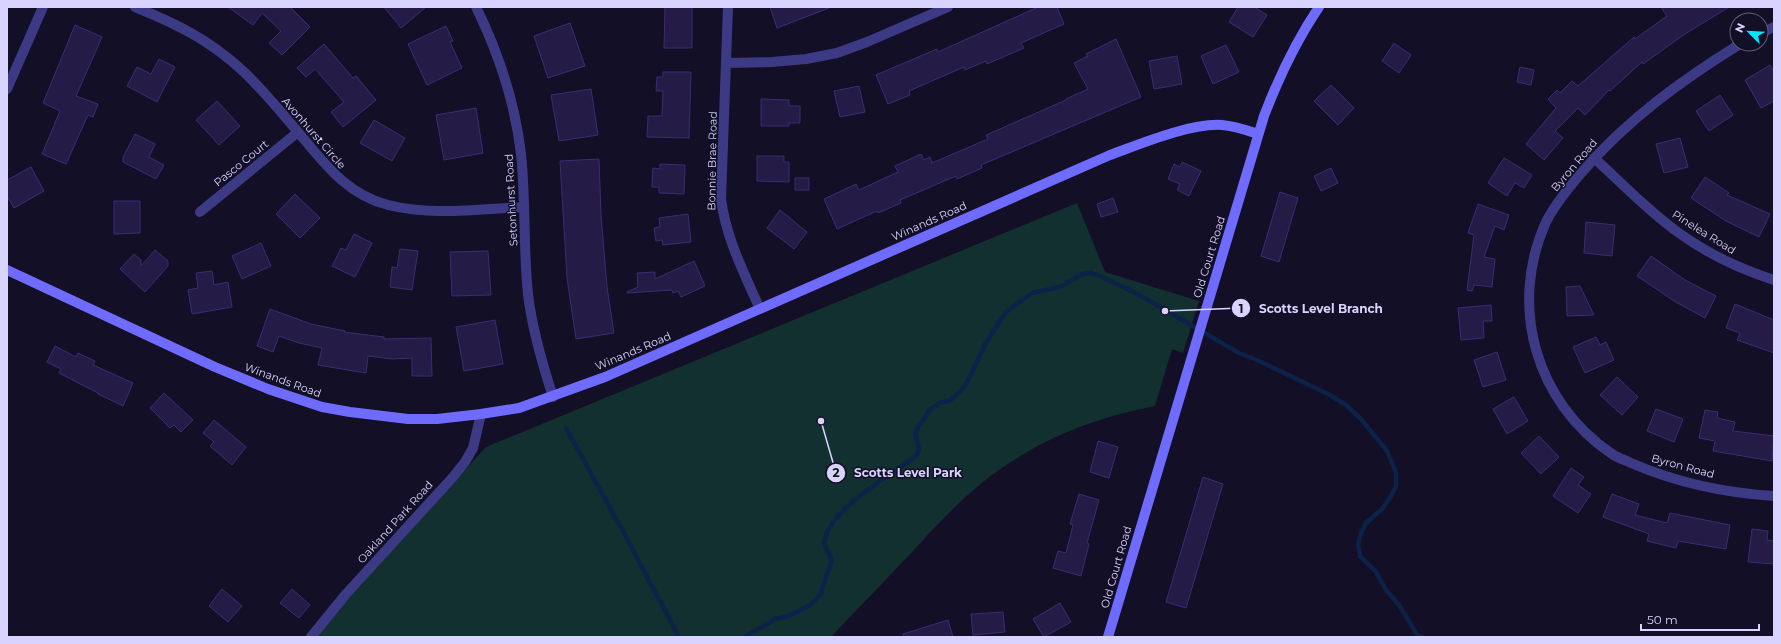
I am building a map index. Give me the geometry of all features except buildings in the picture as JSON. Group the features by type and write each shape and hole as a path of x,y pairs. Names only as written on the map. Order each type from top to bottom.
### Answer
{"street":[{"path":"7,89 43,7"},
{"name":"Avonhurst Circle","path":"135,7 178,25 206,41 226,56 244,72 298,132 326,167 343,183 364,195 387,205 411,210 438,211 524,208"},
{"name":"Setonhurst Road","path":"476,7 488,31 509,90 521,154 528,294 543,367 553,396"},
{"name":"Bonnie Brae Road","path":"728,7 721,199 729,238 760,309"},
{"path":"726,63 786,61 837,53 867,42 948,7"},
{"name":"Old Court Road","path":"1108,637 1258,134 1275,87 1286,63 1319,7"},
{"name":"Byron Road","path":"1729,51 1698,70 1659,98 1621,130 1568,188 1547,221 1534,255 1529,296 1532,336 1542,370 1559,402 1583,430 1613,455 1653,472 1712,487 1774,496"},
{"name":"Winands Road","path":"7,270 215,367 296,399 350,412 408,419 437,419 519,408 605,377 1110,155 1144,143 1181,132 1222,125 1241,128 1258,134"},
{"name":"Pasco Court","path":"200,212 298,132"},
{"name":"Pinelea Road","path":"1594,158 1651,211 1678,232 1715,256 1749,272 1774,280"},
{"name":"Oakland Park Road","path":"311,637 346,594 465,462 473,448 481,414"}],"green space":[{"path":"1077,203 1105,272 1199,301 1183,353 1172,349 1155,406 1100,420 1064,433 1030,450 1000,469 973,490 948,514 831,637 315,637 351,594 486,447"}],"waterway":[{"path":"745,637 775,619 789,616 810,605 820,595 832,560 824,545 829,528 846,508 857,498 915,457 919,450 915,432 929,411 939,403 949,401 960,392 969,379 984,346 1006,312 1032,293 1060,287 1082,274 1091,273 1136,293 1239,353 1330,395 1346,405 1361,419 1387,451 1396,473 1396,486 1382,509 1366,523 1358,544 1360,556 1376,572 1386,590 1399,605 1418,636 1423,637"},
{"path":"566,428 679,637"}],"place":[{"name":"Scotts Level Branch","path":"1165,311"},
{"name":"Scotts Level Park","path":"821,421"}]}
